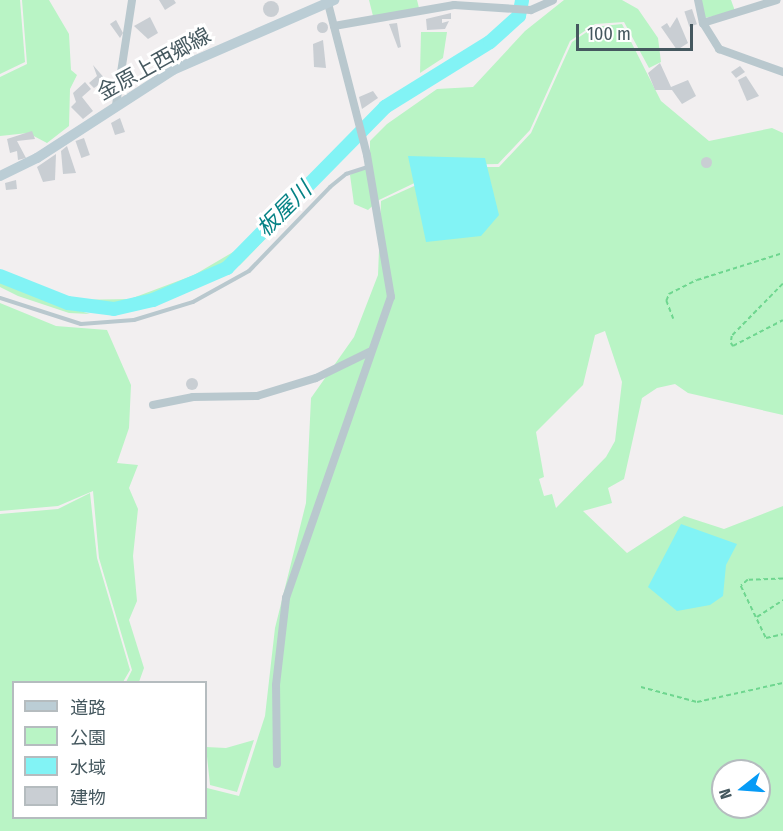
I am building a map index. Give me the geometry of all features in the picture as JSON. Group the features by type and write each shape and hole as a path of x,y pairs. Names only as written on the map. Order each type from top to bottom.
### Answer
{"main road":[{"name":"金原上西郷線","path":"0,176 37,158 116,105 194,59 332,1"}],"street":[{"path":"116,105 132,0"},
{"path":"334,26 434,7 506,6 531,10 553,0"},
{"path":"698,0 703,23 719,49 783,72"},
{"path":"703,23 777,0"},
{"path":"277,764 276,686 286,598 391,284 364,141 334,26 332,1"},
{"path":"153,405 193,397 257,396 316,378 369,352"}],"lane":[{"path":"0,298 81,324 134,320 193,302 249,271 330,187 346,174 369,167"}],"path":[{"path":"673,319 666,300 669,294 697,280 783,253"},
{"path":"783,284 732,336 731,343 733,346 783,320"},
{"path":"783,579 741,581 766,638 783,634"},
{"path":"756,618 783,600"},
{"path":"641,687 697,702 783,683"}],"green space":[{"path":"0,0 20,0 25,62 0,74"},
{"path":"22,0 49,0 69,34 71,70 77,75 70,89 69,126 47,143 28,133 0,136 0,77 27,64"},
{"path":"369,0 417,0 419,8 373,16"},
{"path":"564,0 622,0 638,9 658,38 661,62 649,68 624,22 595,24 570,41 530,130 498,164 452,165 379,200 368,210 354,204 350,175 370,163 370,141 387,124 437,89 473,87 525,31"},
{"path":"701,0 731,0 735,11 705,18"},
{"path":"622,24 661,101 709,141 772,128 783,133 783,415 688,393 675,384 657,388 642,398 624,479 608,488 612,503 583,511 627,553 684,516 724,529 783,506 783,831 0,831 0,514 58,509 90,493 97,558 130,670 124,681 12,681 12,819 207,819 207,788 239,796 265,716 275,628 306,503 311,398 354,337 378,275 381,201 456,167 499,167 531,133 572,42 594,27","holes":["605,331 622,382 615,441 606,457 556,508 552,494 544,496 539,479 544,477 536,432 583,385 595,335"]},
{"path":"421,32 447,32 443,58 420,73"},
{"path":"305,198 240,265 223,275 295,199"},
{"path":"245,245 217,270 146,299 93,306 71,300 130,299 194,275"},
{"path":"0,280 90,314 69,313 18,296 0,287"},
{"path":"0,303 56,326 107,330 131,385 129,428 117,463 138,465 129,488 138,509 133,556 137,601 129,620 144,668 139,681 126,681 132,670 99,558 93,491 58,506 0,511"},
{"path":"254,740 237,792 210,785 207,747 226,748"}],"water":[{"path":"408,156 485,158 499,215 481,236 426,242"},
{"path":"681,524 737,544 726,565 723,596 710,605 677,611 648,587"}],"building":[{"path":"159,0 174,0 176,3 165,10"},
{"path":"268,1 274,1 279,9 277,15 268,17 263,12 263,6"},
{"path":"692,9 697,24 689,27 684,11"},
{"path":"451,13 451,19 442,19 442,23 449,21 445,29 427,30 426,19"},
{"path":"150,17 158,33 148,39 134,26"},
{"path":"677,17 688,43 677,50 661,27 667,23 670,28"},
{"path":"116,20 123,33 120,38 110,24"},
{"path":"322,22 326,23 326,31 322,32 318,31 317,27 318,23"},
{"path":"397,23 401,47 398,48 389,24"},
{"path":"323,40 326,68 314,67 313,44"},
{"path":"171,47 177,61 165,66 159,52"},
{"path":"660,63 671,87 688,80 696,96 682,104 672,90 655,90 648,73"},
{"path":"93,65 106,80 94,88 89,83 97,76"},
{"path":"740,66 745,72 736,78 731,72"},
{"path":"746,76 759,96 747,101 738,80"},
{"path":"85,82 91,89 82,97 93,111 83,119 71,107 76,102 73,93"},
{"path":"373,91 378,98 362,109 359,97"},
{"path":"120,118 125,132 115,135 111,123"},
{"path":"32,131 35,139 17,141 26,158 18,160 17,151 10,153 7,139"},
{"path":"84,138 90,155 81,158 75,141"},
{"path":"67,146 76,173 63,174 61,151"},
{"path":"56,154 55,180 43,182 37,167"},
{"path":"706,156 712,162 706,168 700,162"},
{"path":"16,180 17,189 6,190 5,183"},
{"path":"194,378 198,384 194,390 190,390 186,382"}],"waterway":[{"name":"板屋川","path":"0,276 68,303 114,309 153,300 227,268 385,107 490,42 519,16 522,0"}]}
